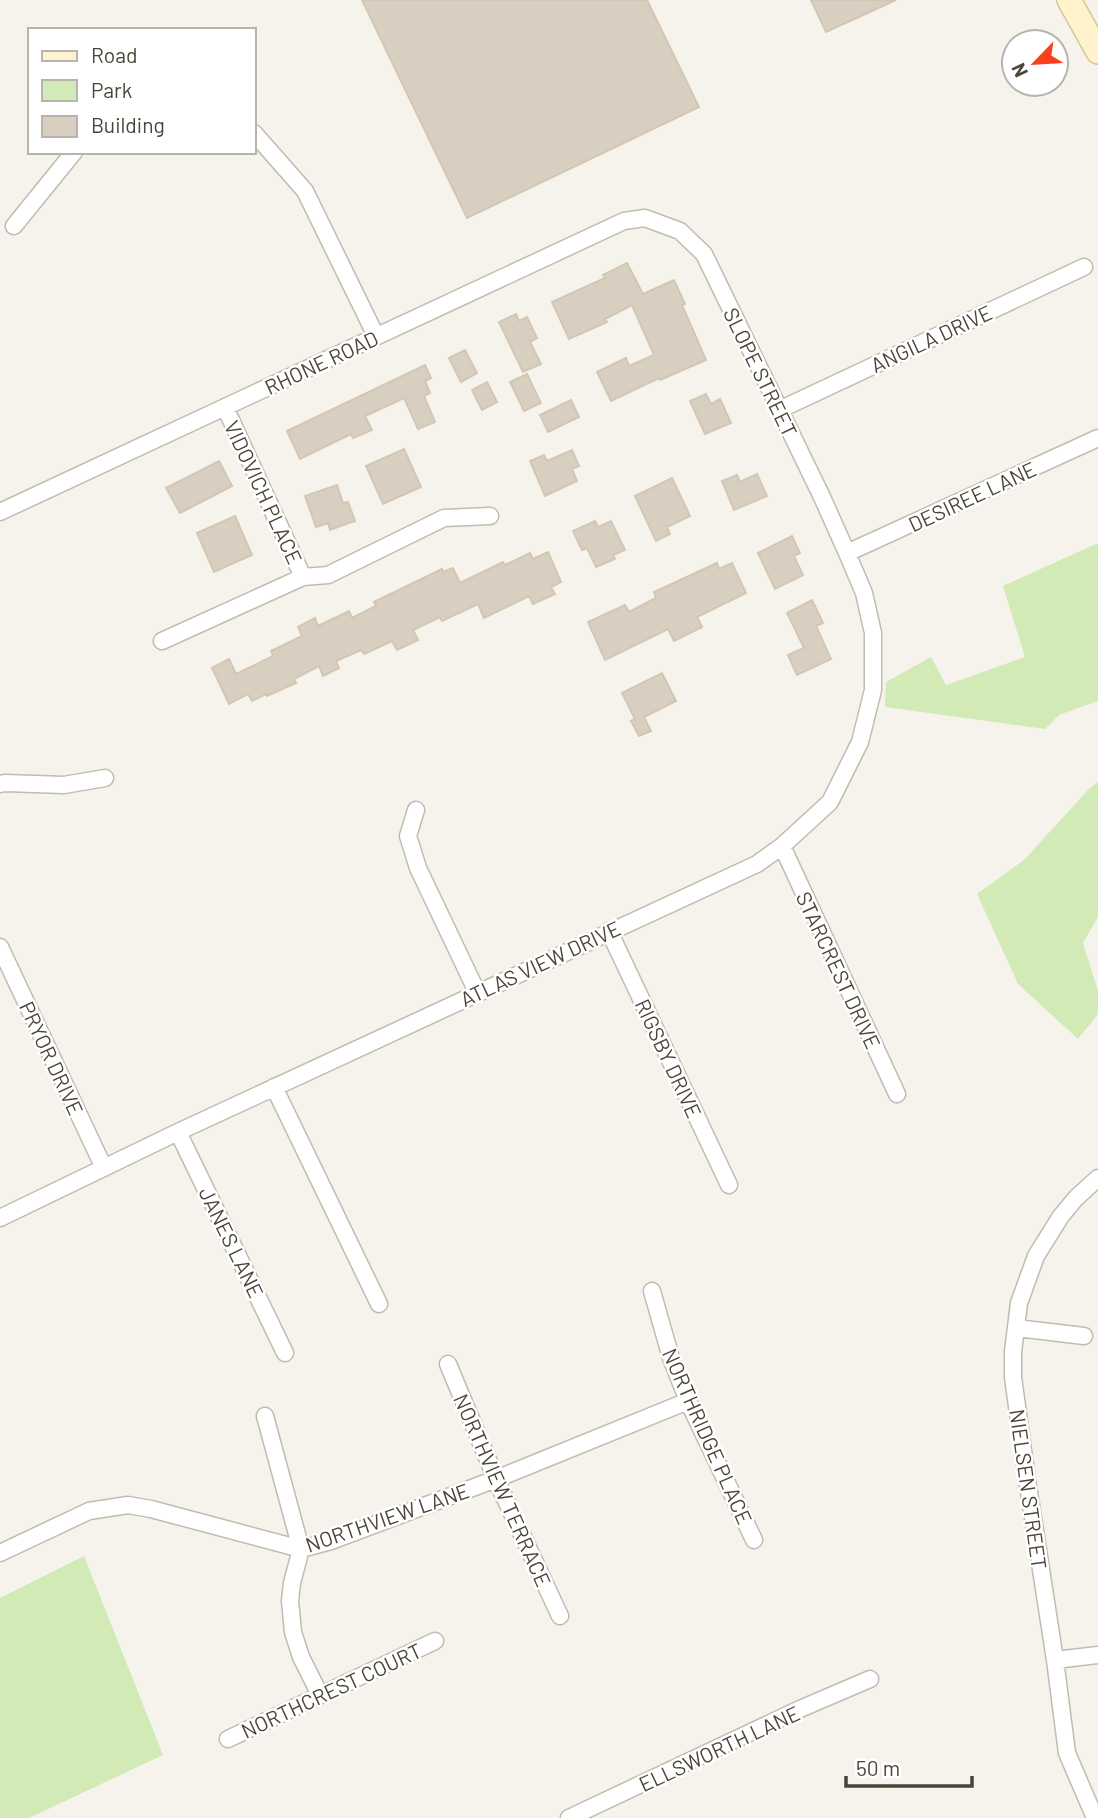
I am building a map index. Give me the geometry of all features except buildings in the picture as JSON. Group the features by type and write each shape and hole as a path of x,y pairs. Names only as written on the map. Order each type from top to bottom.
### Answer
{"main road":[{"path":"1069,0 1098,52"}],"street":[{"path":"256,135 305,191 376,336"},
{"path":"14,226 72,154"},
{"name":"RHONE ROAD","path":"0,512 624,221 645,218"},
{"name":"SLOPE STREET","path":"645,218 680,231 704,254 847,553"},
{"name":"ANGILA DRIVE","path":"779,410 1084,267"},
{"name":"VIDOVICH PLACE","path":"225,407 303,577"},
{"name":"DESIREE LANE","path":"847,553 1098,438"},
{"path":"162,641 303,577 328,575 444,518 490,516"},
{"name":"ATLAS VIEW DRIVE","path":"0,1218 477,992 757,864 782,846 830,802 860,742 873,691 873,632 864,593 847,553"},
{"path":"0,784 64,785 106,778"},
{"path":"416,810 408,836 418,868 477,992"},
{"name":"STARCREST DRIVE","path":"782,846 897,1094"},
{"name":"RIGSBY DRIVE","path":"609,931 729,1185"},
{"name":"PRYOR DRIVE","path":"0,947 104,1168"},
{"path":"274,1087 380,1304"},
{"name":"JANES LANE","path":"178,1132 285,1353"},
{"name":"NIELSEN STREET","path":"1095,1818 1067,1753 1013,1377 1013,1352 1019,1303 1042,1246 1061,1216 1098,1178"},
{"name":"NORTHRIDGE PLACE","path":"652,1291 671,1358 688,1401 754,1540"},
{"path":"1016,1328 1084,1336"},
{"name":"NORTHVIEW TERRACE","path":"448,1364 496,1479 559,1616"},
{"name":"NORTHVIEW LANE","path":"0,1553 89,1511 128,1505 302,1549 331,1541 496,1479 688,1401"},
{"path":"265,1416 302,1549 292,1583 291,1618 301,1657 320,1695"},
{"name":"NORTHCREST COURT","path":"228,1739 435,1641"},
{"path":"1055,1660 1098,1654"},
{"name":"ELLSWORTH LANE","path":"569,1818 800,1709 870,1679"}],"green space":[{"path":"1098,543 1098,701 1059,715 1045,729 885,707 886,682 931,657 946,685 1025,657 1003,586"},
{"path":"1098,782 1098,917 1083,943 1098,991 1098,1014 1078,1039 1018,984 977,894 1024,860"},
{"path":"84,1556 163,1755 29,1818 0,1818 0,1598"}]}
